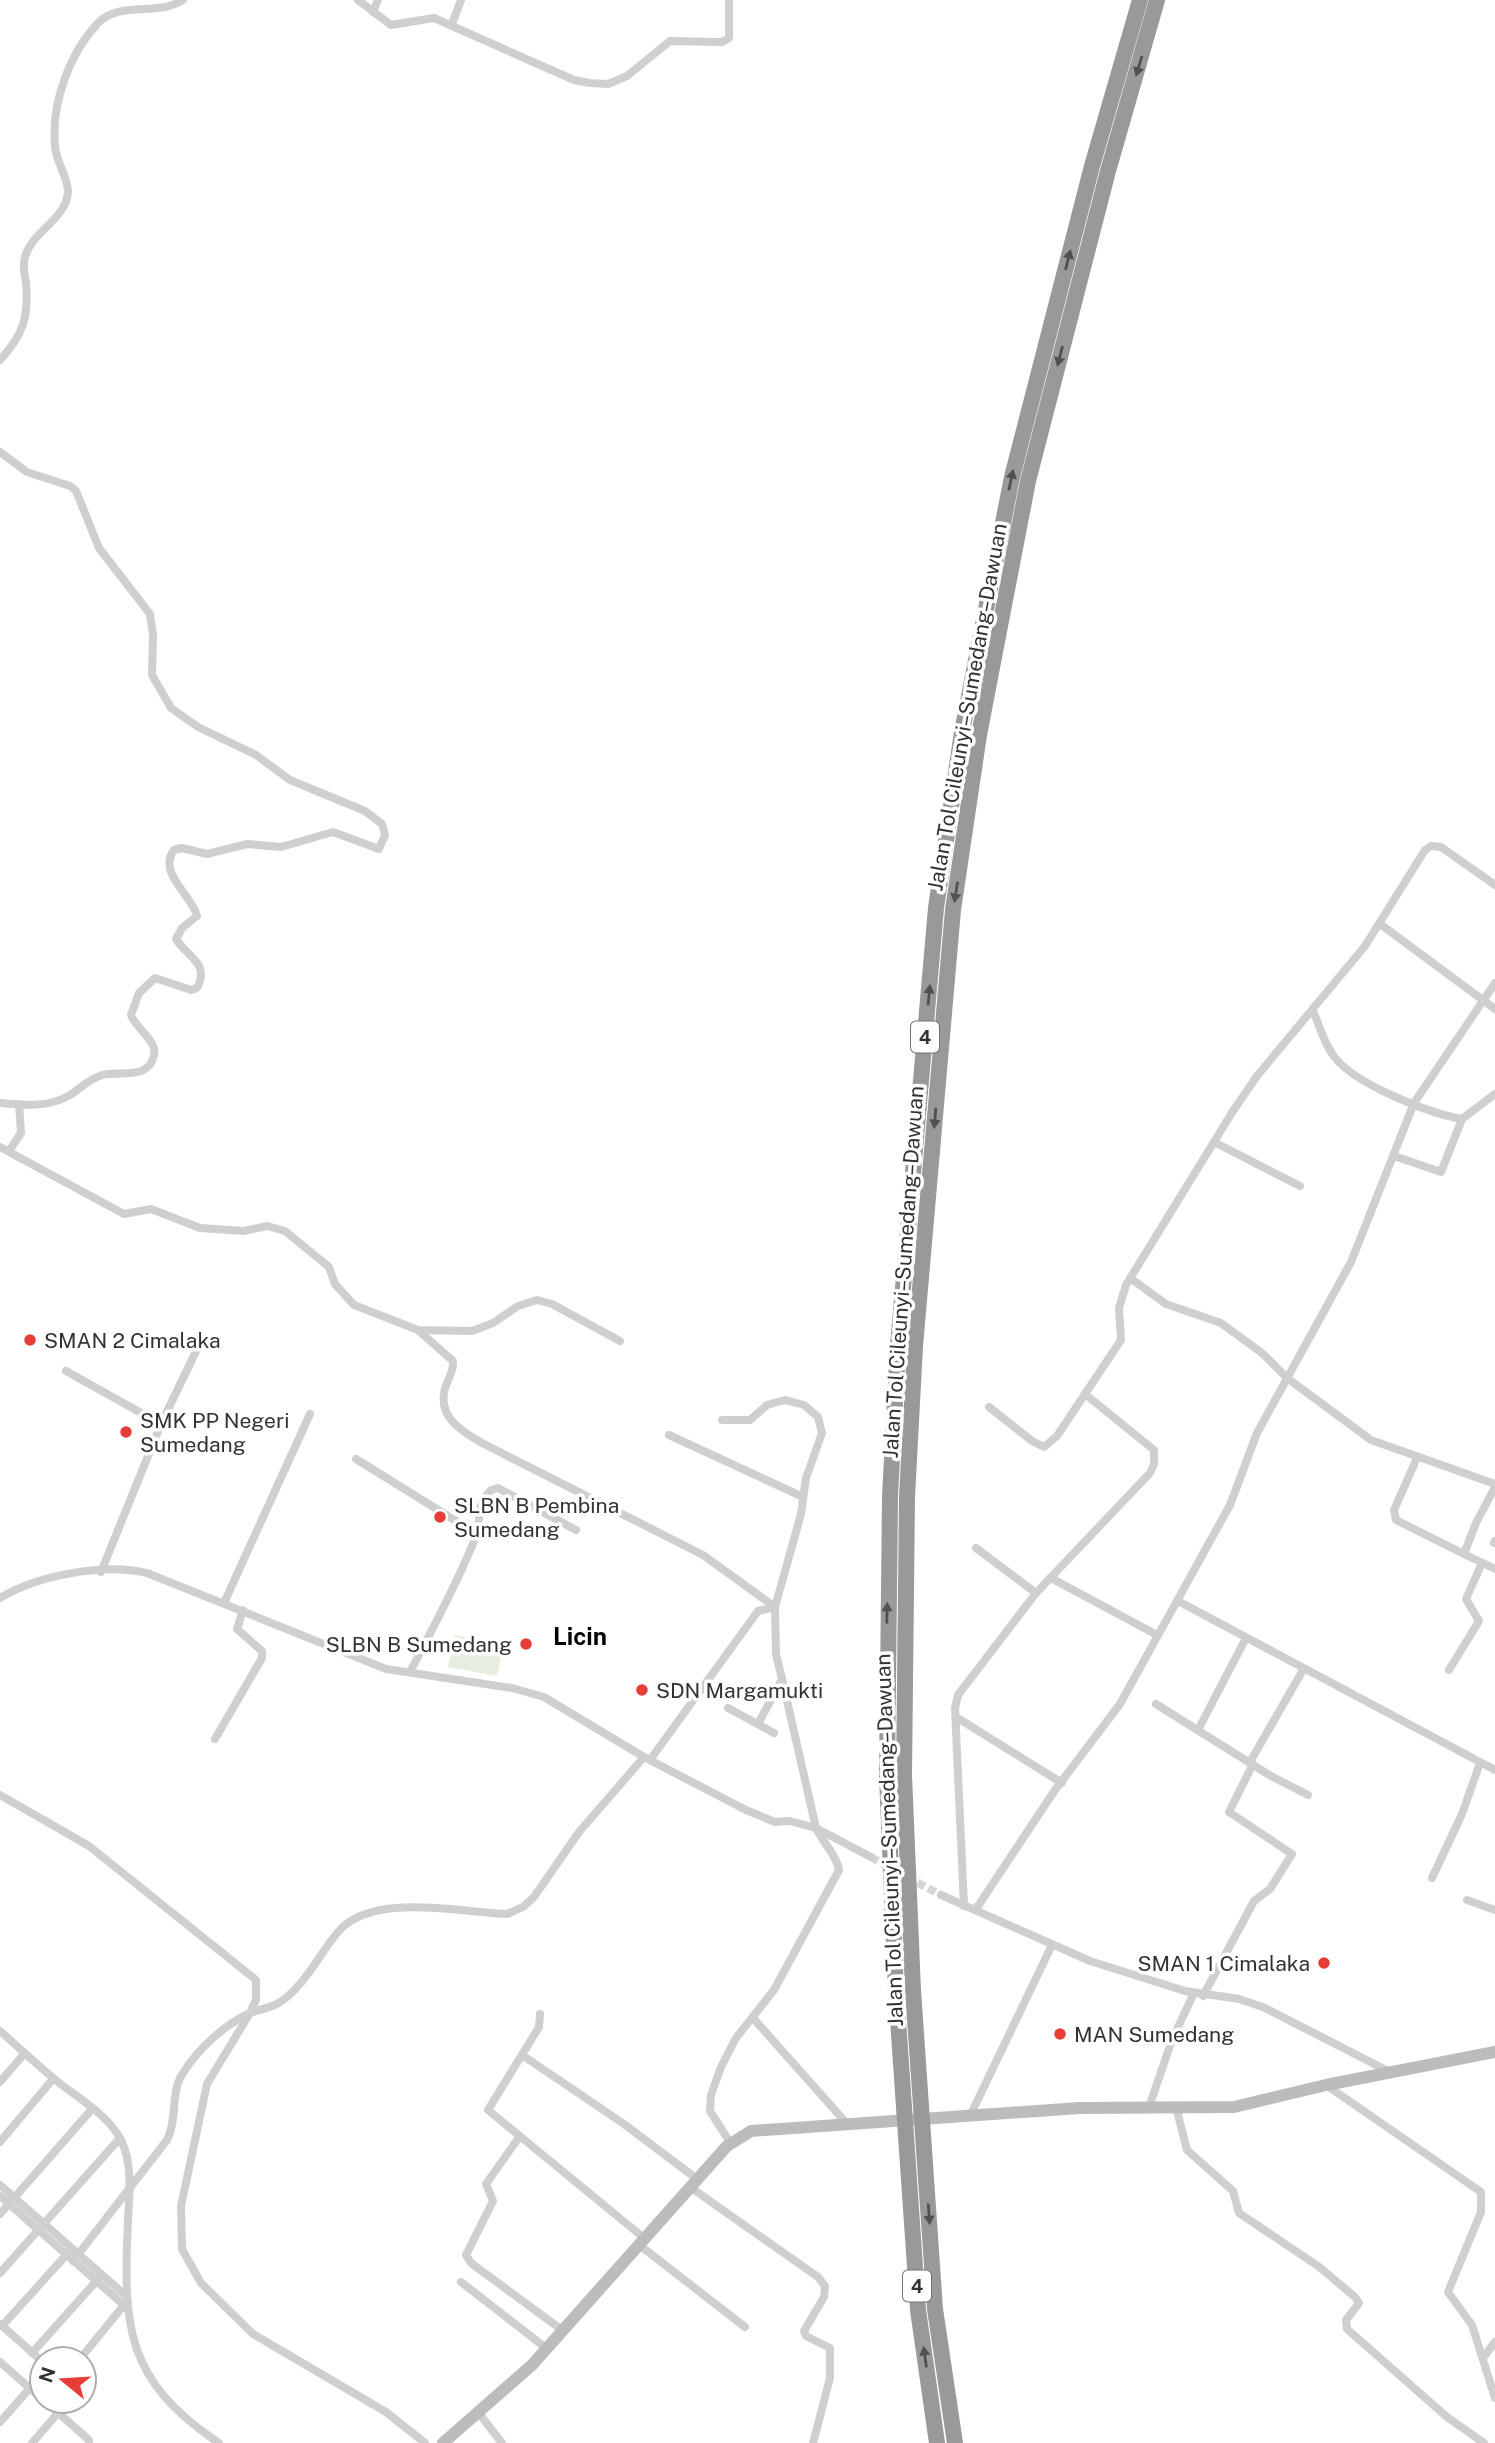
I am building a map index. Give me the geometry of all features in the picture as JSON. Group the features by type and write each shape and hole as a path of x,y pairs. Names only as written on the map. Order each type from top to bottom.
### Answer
{"highway":[{"name":"Jalan Tol Cileunyi–Sumedang–Dawuan","path":"937,2443 918,2311 896,1991 887,1776 890,1496 898,1345 936,908 962,732 1012,477 1092,166 1140,0"},
{"name":"Jalan Tol Cileunyi–Sumedang–Dawuan","path":"955,2443 935,2309 913,1990 904,1775 907,1497 915,1346 953,910 979,735 1028,481 1108,171 1157,0"}],"street":[{"path":"0,360 18,340 27,317 23,262 28,248 62,210 66,201 68,187 55,146 59,105 66,73 98,24 108,16 128,10 169,8 183,0"},
{"path":"359,0 391,25 434,18 574,80 608,84 627,76 670,41 722,42 729,38 729,0"},
{"path":"373,12 378,0"},
{"path":"452,24 461,0"},
{"path":"0,452 26,472 76,491 99,548 150,614 153,635 152,675 171,708 198,727 256,755 290,780 365,811 382,824 385,835 379,849 333,832 281,847 247,844 207,854 182,848 173,850 168,859 170,869 197,913 196,918 177,933 176,939 202,967 197,988 191,990 155,978 139,993 131,1015 155,1049 150,1064 142,1072 109,1073 55,1101 0,1103"},
{"path":"989,1407 1032,1441 1044,1447 1057,1436 1121,1340 1119,1308 1130,1278 1214,1142 1257,1076 1314,1011 1380,923 1425,850 1431,846 1441,847 1495,885"},
{"path":"1380,923 1495,1009"},
{"path":"976,1909 1120,1704 1178,1601 1230,1505 1257,1433 1351,1262 1414,1103 1495,983"},
{"path":"1314,1011 1329,1049 1344,1068 1414,1103 1462,1119"},
{"path":"1394,1156 1441,1172 1462,1119 1495,1094"},
{"path":"19,1104 21,1133 4,1149 124,1214 151,1209 200,1228 244,1231 267,1226 285,1231 328,1266 335,1283 354,1305 418,1330 453,1361 443,1402 445,1411 456,1426 484,1444 703,1555 775,1607"},
{"path":"1214,1142 1300,1186"},
{"path":"1130,1278 1166,1304 1221,1323 1262,1353 1287,1378 1357,1432 1417,1458 1495,1486 1464,1553"},
{"path":"418,1330 472,1331 493,1323 518,1306 537,1300 552,1304 620,1341"},
{"path":"101,1572 161,1424 200,1343"},
{"path":"66,1371 161,1424"},
{"path":"964,1906 958,1695 965,1682 1036,1593 1118,1509 1154,1464 1154,1450 1085,1394"},
{"path":"722,1420 750,1420 767,1405 785,1400 804,1405 818,1417 822,1433 803,1497 785,1579 775,1607 776,1654 816,1828 823,1845 838,1862 839,1870 774,1990 736,2038 710,2100 712,2118 731,2144"},
{"path":"224,1603 310,1414"},
{"path":"669,1435 803,1497"},
{"path":"1417,1458 1394,1510 1396,1520 1495,1569"},
{"path":"356,1459 477,1534"},
{"path":"410,1672 477,1534 478,1509 495,1488 576,1530"},
{"path":"976,1548 1036,1593"},
{"path":"1449,1670 1479,1621 1466,1599 1482,1563"},
{"path":"0,1598 35,1581 124,1569 148,1573 376,1665 506,1687 544,1697 647,1759 772,1821 790,1821 816,1828 871,1857"},
{"path":"1051,1578 1157,1635"},
{"path":"1178,1601 1495,1770"},
{"path":"28,2349 1,2325 129,2192 172,2131 177,2086 183,2072 216,2035 250,2013 280,2003 291,1993 340,1929 358,1916 377,1909 402,1908 514,1913 534,1897 579,1832 647,1759 758,1611 775,1607"},
{"path":"215,1739 262,1658 262,1651 237,1629 243,1610"},
{"path":"1198,1730 1245,1638"},
{"path":"1149,2107 1172,2040 1254,1901 1270,1889 1292,1854 1229,1812 1252,1763 1303,1670"},
{"path":"758,1724 782,1679"},
{"path":"1156,1704 1308,1795"},
{"path":"728,1708 774,1732"},
{"path":"957,1717 1062,1783"},
{"path":"1433,1878 1462,1814 1480,1763"},
{"path":"0,1795 89,1846 251,1974 258,1988 250,2013 207,2084 181,2206 182,2249 201,2283 253,2334 386,2412 425,2443"},
{"path":"941,1895 1052,1945 1199,1995 1239,1999 1263,2007 1390,2072"},
{"path":"1467,1900 1495,1910"},
{"path":"970,2116 1052,1945"},
{"path":"540,2014 539,2027 488,2108 745,2327"},
{"path":"753,2018 849,2126"},
{"path":"0,2031 53,2079 92,2109 120,2138 127,2154 129,2192 125,2306 138,2352 154,2384 189,2421 219,2443"},
{"path":"443,2443 532,2365 731,2144 761,2128 849,2126 1079,2108 1234,2107 1326,2085 1495,2052"},
{"path":"0,2082 25,2053"},
{"path":"522,2055 624,2124 694,2183 818,2277 825,2286 824,2297 804,2331 806,2336 830,2348 830,2378 813,2443"},
{"path":"0,2141 53,2079"},
{"path":"1326,2085 1481,2193 1481,2211 1447,2292 1472,2325 1495,2398"},
{"path":"1176,2107 1187,2150 1233,2191 1239,2213 1318,2266 1355,2298 1359,2303 1346,2320 1347,2329 1447,2417 1484,2443"},
{"path":"0,2214 92,2109"},
{"path":"520,2136 486,2184 493,2201 466,2255 471,2263 562,2330"},
{"path":"0,2273 120,2138"},
{"path":"0,2185 12,2201 99,2278 125,2306"},
{"path":"0,2196 12,2201"},
{"path":"99,2278 125,2295"},
{"path":"39,2345 99,2278"},
{"path":"460,2282 546,2348"},
{"path":"92,2345 125,2306"},
{"path":"1483,2358 1495,2342"},
{"path":"1,2364 28,2386"},
{"path":"0,2422 28,2390"},
{"path":"477,2411 502,2443"},
{"path":"32,2443 56,2415"},
{"path":"60,2415 89,2440 89,2443"}],"shaded area":[{"path":"455,1635 504,1644 497,1676 448,1667"}],"tunnel":[{"path":"871,1857 892,1869"},
{"path":"907,1877 941,1895"}],"place":[{"name":"SMAN 2 Cimalaka","path":"30,1340"},
{"name":"SMK PP Negeri Sumedang","path":"126,1432"},
{"name":"SLBN B Pembina Sumedang","path":"440,1517"},
{"name":"SLBN B Sumedang","path":"526,1644"},
{"name":"SDN Margamukti","path":"642,1690"},
{"name":"SMAN 1 Cimalaka","path":"1324,1963"},
{"name":"MAN Sumedang","path":"1060,2034"}],"district":[{"name":"Licin","path":"580,1636"}]}
